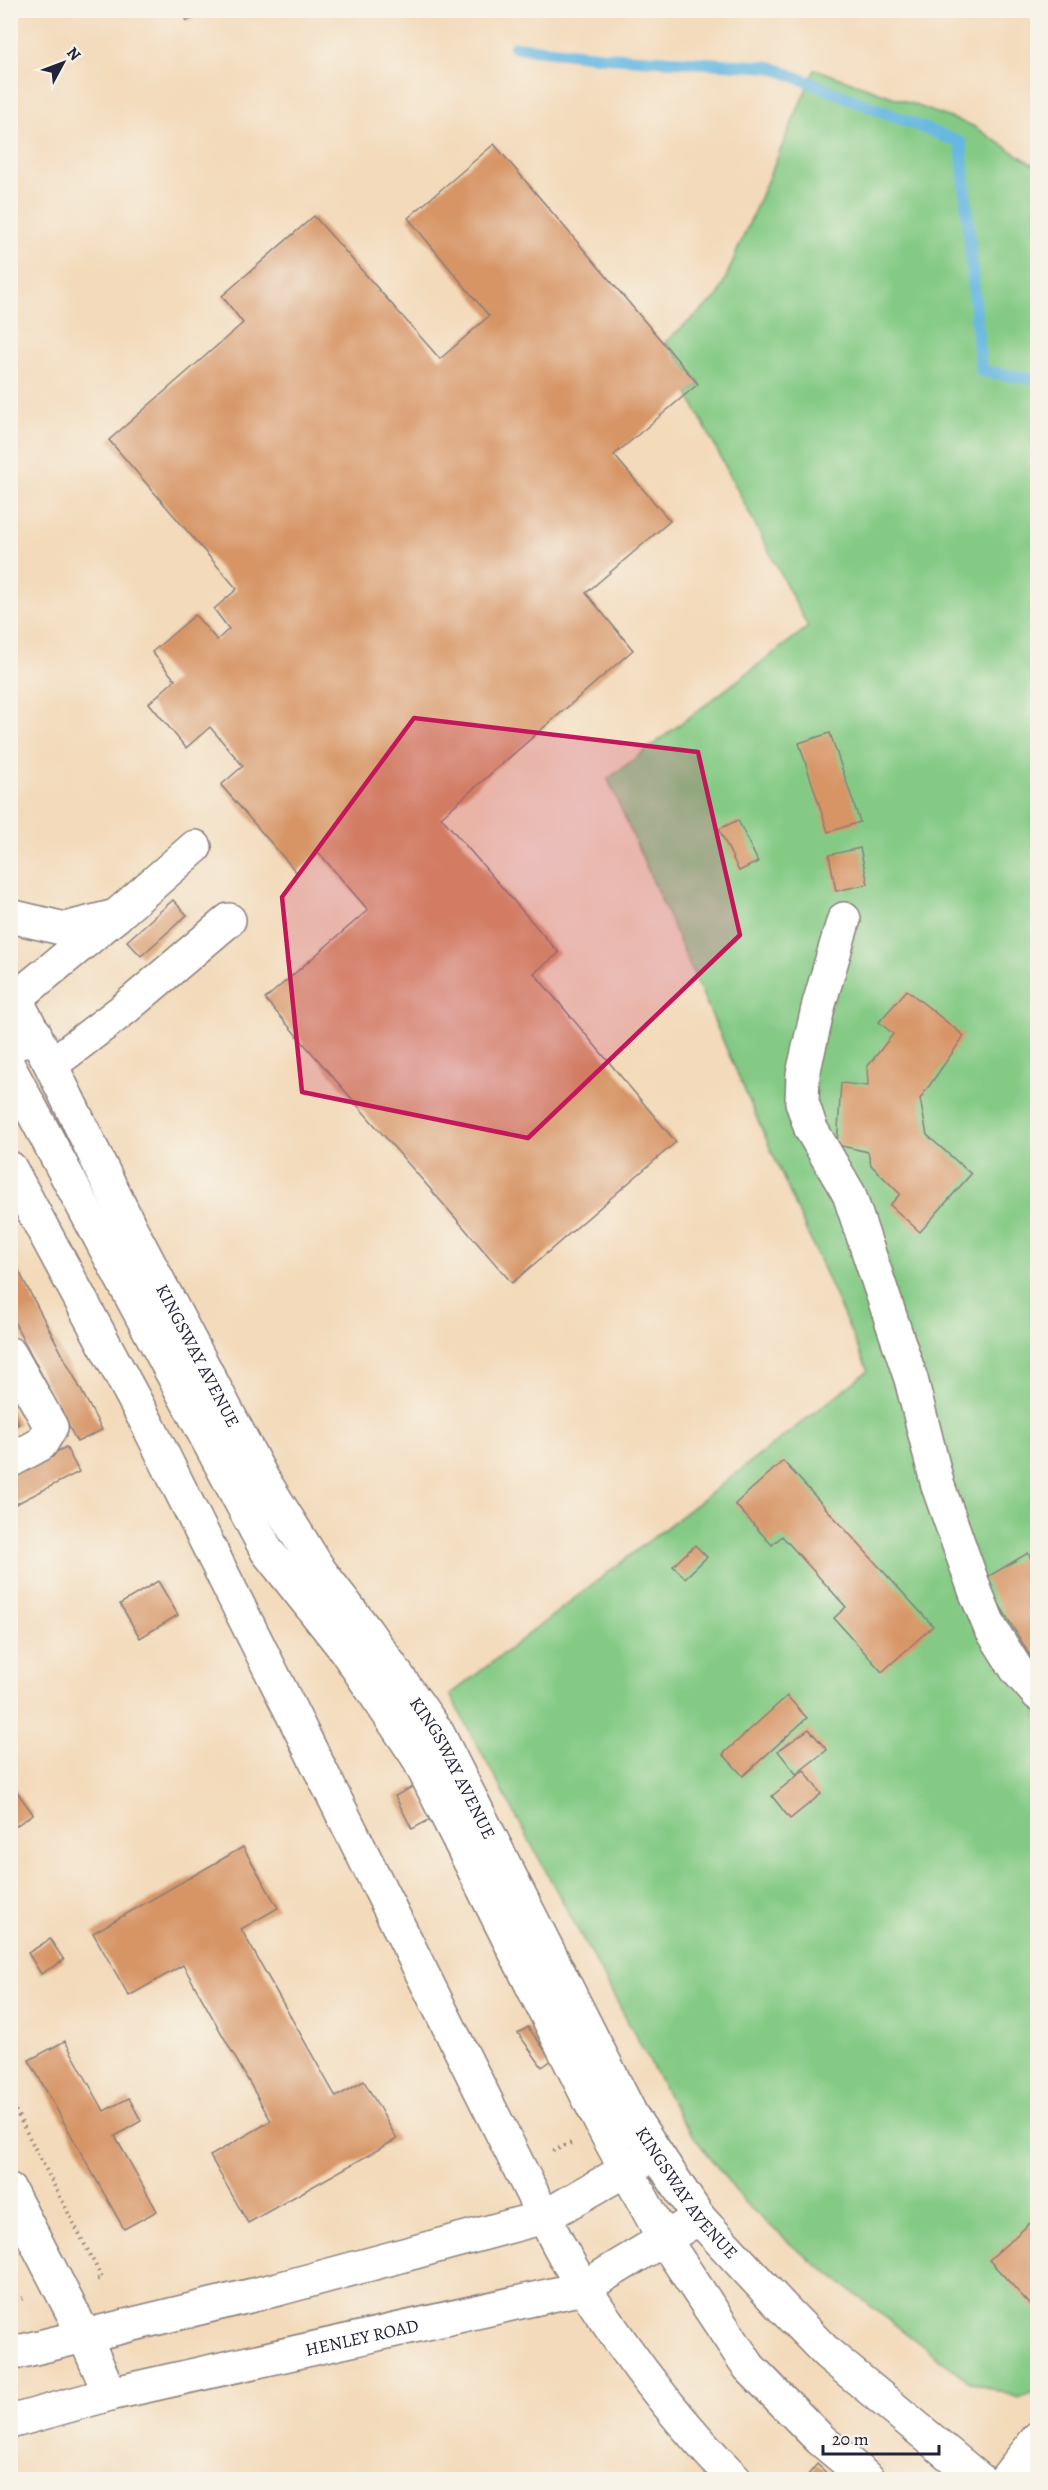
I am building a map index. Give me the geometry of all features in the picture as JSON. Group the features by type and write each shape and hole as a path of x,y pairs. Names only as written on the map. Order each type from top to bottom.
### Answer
{"main road":[{"path":"13,994 116,916 195,847"},
{"path":"10,916 65,929 116,916"},
{"path":"844,919 803,1074 802,1102 811,1129 849,1194 912,1379 938,1486 990,1627 1017,1670 1038,1694"},
{"path":"51,1065 123,1010 229,920"},
{"name":"KINGSWAY AVENUE","path":"13,994 23,1040 51,1065 131,1229 262,1478 320,1571 366,1631 437,1732 631,2115 655,2153 699,2218 827,2353 980,2480"},
{"path":"10,1069 267,1551 344,1648 417,1756 604,2129 664,2239 749,2367 820,2439 869,2480"},
{"path":"10,1168 149,1427 544,2217 583,2288 648,2379 704,2449 736,2480"},
{"path":"10,1354 51,1427 41,1444 10,1461"},
{"path":"10,2354 278,2289 544,2217 655,2153"},
{"path":"10,2191 84,2336 110,2394"},
{"name":"HENLEY ROAD","path":"10,2422 110,2394 583,2288 699,2218"},
{"path":"1005,2480 1038,2438"}],"path":[{"path":"10,2100 102,2278"}],"highlighted area":[{"path":"414,718 698,752 740,935 528,1138 302,1092 282,897"}],"green space":[{"path":"815,69 973,126 1037,167 1037,2390 1019,2398 970,2382 795,2248 744,2202 682,2121 450,1695 868,1371 608,779 808,627 688,394 700,384 665,342 718,296"}],"building":[{"path":"182,10 208,10 187,21"},
{"path":"494,144 698,384 614,455 670,521 586,593 633,650 441,817 559,953 534,973 676,1142 512,1283 265,999 368,910 319,853 297,873 221,785 243,766 210,727 186,748 149,703 175,680 152,652 195,615 217,640 229,629 214,609 237,589 109,440 243,323 222,296 314,216 440,359 489,316 408,218"},
{"path":"830,733 860,822 828,832 799,743"},
{"path":"738,820 758,862 739,871 719,829"},
{"path":"860,848 868,884 836,891 829,855"},
{"path":"173,900 187,915 141,956 127,941"},
{"path":"907,990 964,1036 920,1099 927,1135 971,1174 920,1232 890,1205 900,1194 871,1165 868,1152 837,1145 841,1083 868,1086 867,1067 893,1034 879,1022"},
{"path":"14,1262 102,1430 77,1442 10,1314 10,1264"},
{"path":"10,1408 19,1424 10,1429"},
{"path":"66,1447 79,1472 10,1507 10,1475"},
{"path":"783,1461 933,1626 882,1672 834,1618 846,1607 782,1536 772,1545 735,1504"},
{"path":"695,1545 707,1557 685,1578 673,1566"},
{"path":"1028,1553 1038,1570 1038,1669 984,1579"},
{"path":"158,1581 178,1615 140,1638 120,1604"},
{"path":"787,1696 807,1718 743,1776 723,1754"},
{"path":"809,1729 827,1750 796,1774 778,1751"},
{"path":"804,1770 821,1794 790,1819 772,1796"},
{"path":"10,1782 33,1814 10,1830"},
{"path":"414,1786 431,1819 412,1829 395,1796"},
{"path":"243,1847 278,1908 241,1929 336,2097 364,2081 397,2139 248,2223 210,2156 271,2121 183,1965 129,1996 93,1933"},
{"path":"50,1939 64,1960 41,1974 28,1953"},
{"path":"528,2027 552,2060 542,2067 518,2033"},
{"path":"65,2041 104,2111 129,2098 141,2121 115,2136 157,2211 124,2229 29,2060"},
{"path":"1038,2216 1038,2313 989,2260"},
{"path":"817,2464 834,2480 814,2480 808,2475"}],"waterway":[{"path":"515,47 605,57 771,67 961,143 981,371 1038,380"}]}
